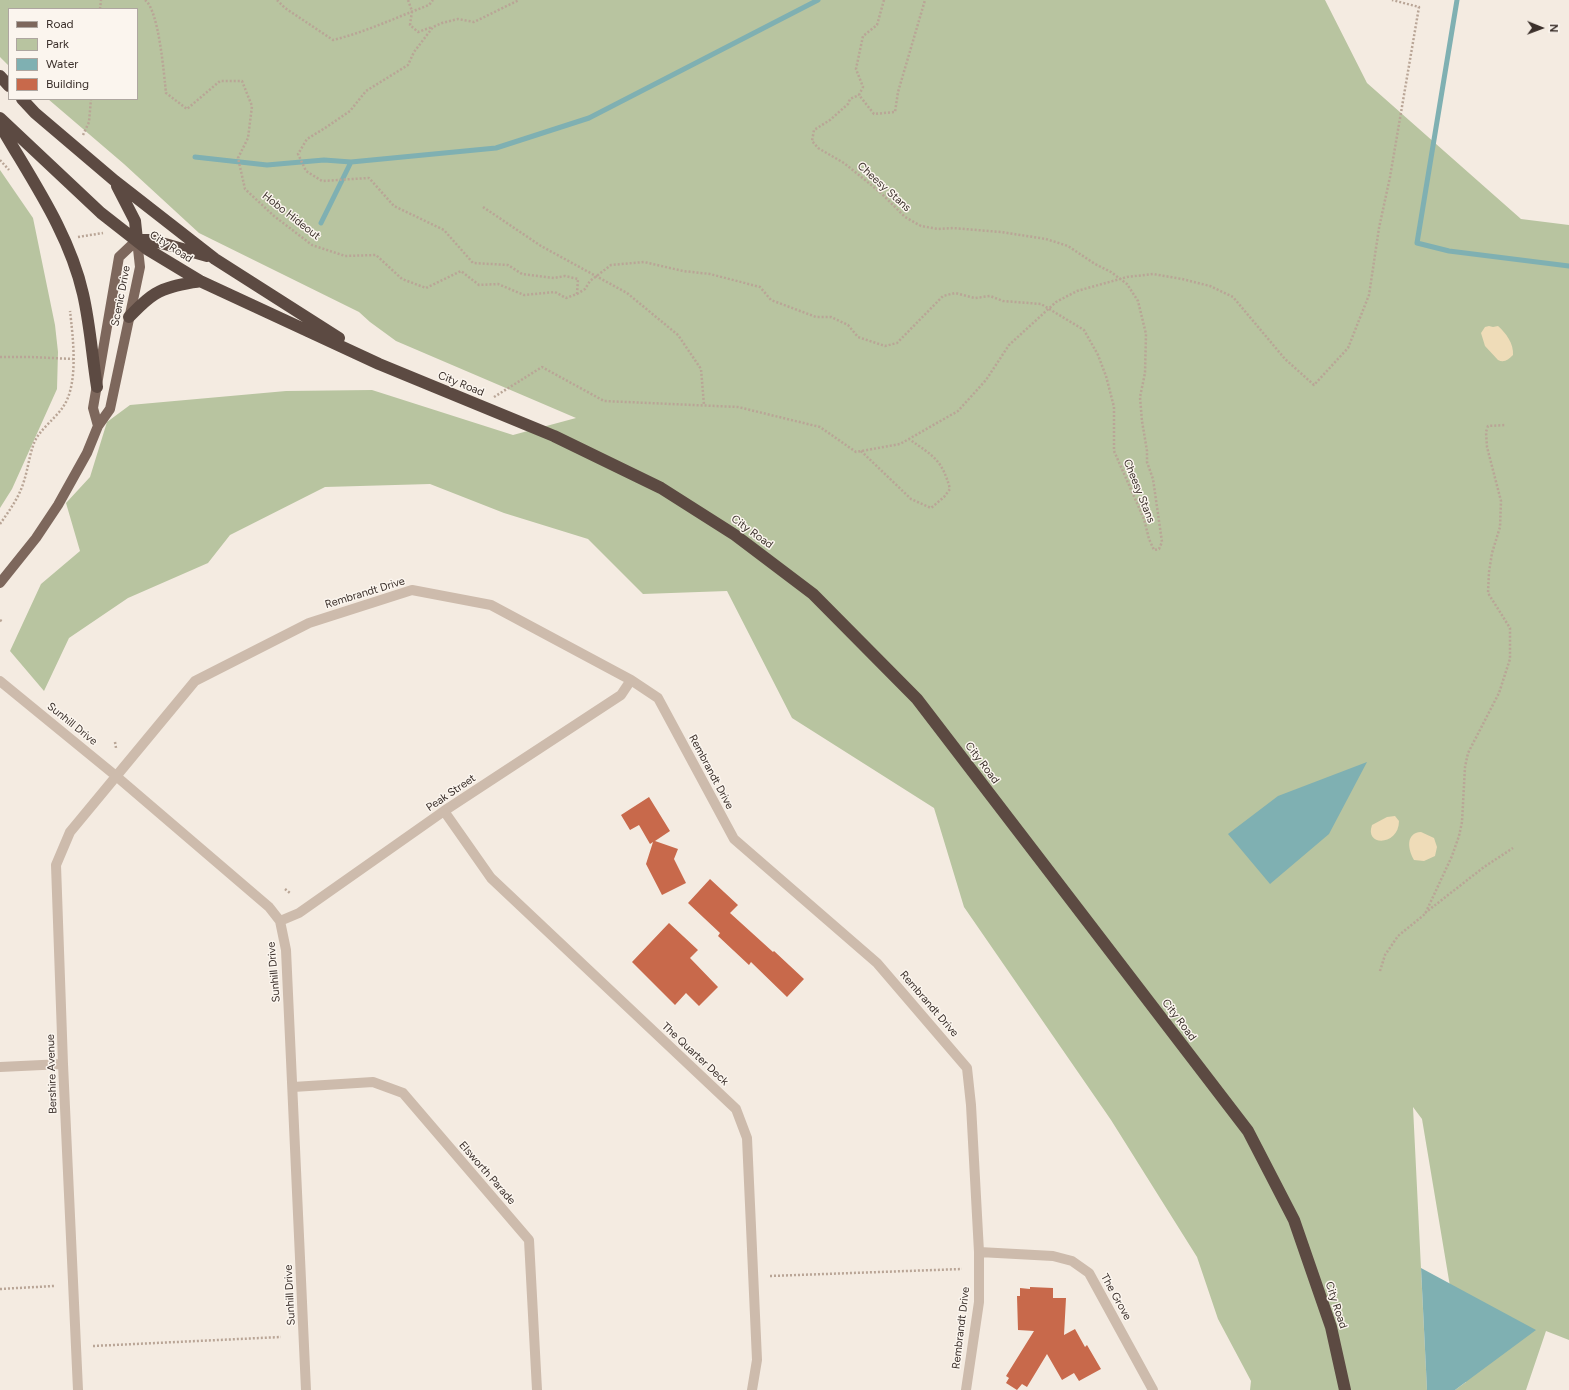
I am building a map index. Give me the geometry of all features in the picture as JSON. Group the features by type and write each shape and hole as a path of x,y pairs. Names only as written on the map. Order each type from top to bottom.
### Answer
{"highway":[{"path":"0,76 8,85"},
{"name":"City Road","path":"23,100 35,113 115,182 215,259 379,364"},
{"name":"City Road","path":"0,118 101,212 123,230 147,249 200,281 379,364 554,436 661,488 735,535 813,594 916,699 1248,1131 1294,1220 1331,1327 1345,1390"},
{"path":"0,125 53,215 72,258 83,293 97,387"},
{"path":"115,182 135,221 137,240 151,240 215,259"},
{"path":"129,317 141,305 156,294 172,287 200,281"}],"main road":[{"name":"Scenic Drive","path":"0,583 36,538 58,505 87,454 98,426 110,409 140,268 137,240"},
{"name":"Scenic Drive","path":"98,426 93,408 119,257 137,240"}],"street":[{"name":"Rembrandt Drive","path":"116,776 195,681 309,623 412,590 490,605 631,680 658,698 734,840 877,963 967,1068 971,1104 979,1252 979,1302 966,1390"},
{"name":"Peak Street","path":"280,921 300,913 444,811 621,695 631,680"},
{"name":"Sunhill Drive","path":"0,681 116,776 269,907 280,921 286,950 306,1390"},
{"name":"Bershire Avenue","path":"78,1390 63,1064 56,865 70,832 116,776"},
{"name":"The Quarter Deck","path":"444,811 491,878 736,1109 747,1138 757,1360 752,1390"},
{"path":"0,1067 63,1064"},
{"name":"Elsworth Parade","path":"292,1087 373,1082 402,1093 529,1240 537,1390"},
{"name":"The Grove","path":"979,1252 1053,1256 1072,1261 1089,1272 1153,1390"}],"path":[{"name":"Hobo Hideout","path":"145,0 149,3 156,22 166,93 187,109 220,81 242,81 252,106 248,138 238,158 245,189 274,216 312,245 345,256 376,255 402,279 426,288 462,271 479,285 498,284 524,295 555,292 566,298 577,294"},
{"path":"277,0 285,8 332,40 350,36 429,5 433,0"},
{"path":"408,0 412,11 410,25 418,32 458,19 474,22 519,0"},
{"path":"884,0 877,25 863,36 856,69 863,87 859,95 874,114 895,112 898,92 925,0"},
{"path":"480,406 542,367 604,401 738,407 820,427 856,452 900,444 958,411 986,380 1009,345 1056,302 1077,291 1120,279 1153,274 1210,286 1233,297 1286,359 1314,385 1348,348 1369,295 1419,7 1392,0"},
{"path":"433,27 414,52 408,65 366,91 350,111 307,138 298,154 306,171 322,181 369,178 394,206 444,230 473,262 508,265 522,274 554,278 565,276 578,279 577,294"},
{"name":"Cheesy Stans","path":"577,294 585,289 590,281 611,265 644,262 683,271 710,274 760,287 771,300 816,317 832,317 848,325 858,337 885,346 897,342 943,296 955,294 975,298 990,296 1003,301 1041,304 1084,330 1098,355 1106,376 1114,406 1114,451 1144,519 1148,539 1154,550 1160,549 1162,542 1154,479 1147,462 1140,397 1145,373 1146,334 1138,301 1127,284 1068,246 1046,239 1001,232 921,226 905,217 881,194 844,163 818,148 812,140 814,130 830,120 848,104 850,99 859,95"},
{"path":"77,149 89,122 91,100"},
{"path":"0,160 11,173"},
{"path":"483,207 541,246 627,293 678,335 701,369 704,405"},
{"path":"64,239 123,230"},
{"path":"0,524 18,497 24,483 30,454 35,440 64,406 71,393 74,350 70,305"},
{"path":"0,357 74,359"},
{"path":"1425,914 1460,836 1468,753 1499,693 1510,659 1510,628 1488,593 1490,566 1500,527 1501,501 1487,447 1486,432 1488,426 1505,425"},
{"path":"862,451 911,499 931,508 944,497 950,489 946,473 937,458 909,439"},
{"path":"115,742 116,748"},
{"path":"1380,971 1385,955 1398,936 1484,867 1513,848"},
{"path":"285,889 290,893"},
{"path":"770,1276 962,1269"},
{"path":"0,1289 54,1286"},
{"path":"93,1346 282,1337"}],"green space":[{"path":"0,0 1325,0 1367,83 1521,219 1569,225 1569,1340 1546,1331 1526,1390 1455,1390 1466,1382 1422,1119 1413,1107 1427,1390 1250,1390 1251,1381 1218,1319 1197,1257 1111,1120 964,907 934,808 792,718 727,591 643,594 588,539 504,513 430,484 325,487 230,535 208,563 128,598 69,638 44,691 10,651 41,584 80,551 66,503 90,477 107,422 130,405 286,391 372,390 513,435 576,418 396,341 359,312 199,233 124,164 49,100 138,100 138,8 8,8 8,65 0,57"},
{"path":"0,170 33,218 55,325 58,352 57,389 12,489 0,508"}],"sand":[{"path":"1498,326 1507,335 1511,343 1513,355 1506,360 1498,360 1485,346 1481,333 1485,327"},
{"path":"1395,816 1399,821 1398,829 1394,835 1382,841 1373,837 1371,832 1372,825 1387,817"},
{"path":"1421,832 1434,838 1437,847 1435,856 1424,861 1414,860 1409,847 1412,835"}],"water":[{"path":"1367,762 1329,834 1270,884 1228,834 1278,796"},
{"path":"1421,1268 1536,1330 1455,1390 1427,1390"}],"building":[{"path":"649,797 670,831 655,841 678,849 674,859 686,883 662,895 646,864 653,842 650,844 639,825 630,830 621,815"},
{"path":"710,879 738,905 730,913 804,979 787,997 751,962 749,965 718,936 720,933 688,903"},
{"path":"669,923 698,950 690,958 718,987 699,1006 686,993 675,1005 632,962"},
{"path":"1030,1287 1053,1288 1053,1298 1066,1298 1064,1335 1075,1329 1085,1347 1087,1345 1101,1369 1079,1381 1074,1373 1062,1380 1047,1354 1027,1387 1022,1384 1017,1390 1006,1383 1009,1378 1006,1376 1034,1331 1018,1330 1017,1296 1020,1296 1020,1288 1030,1289"}],"waterway":[{"path":"321,223 351,162 496,148 589,118 818,0"},
{"path":"1457,0 1417,243 1449,251 1569,266"},
{"path":"195,157 267,165 324,160 351,162"}]}
